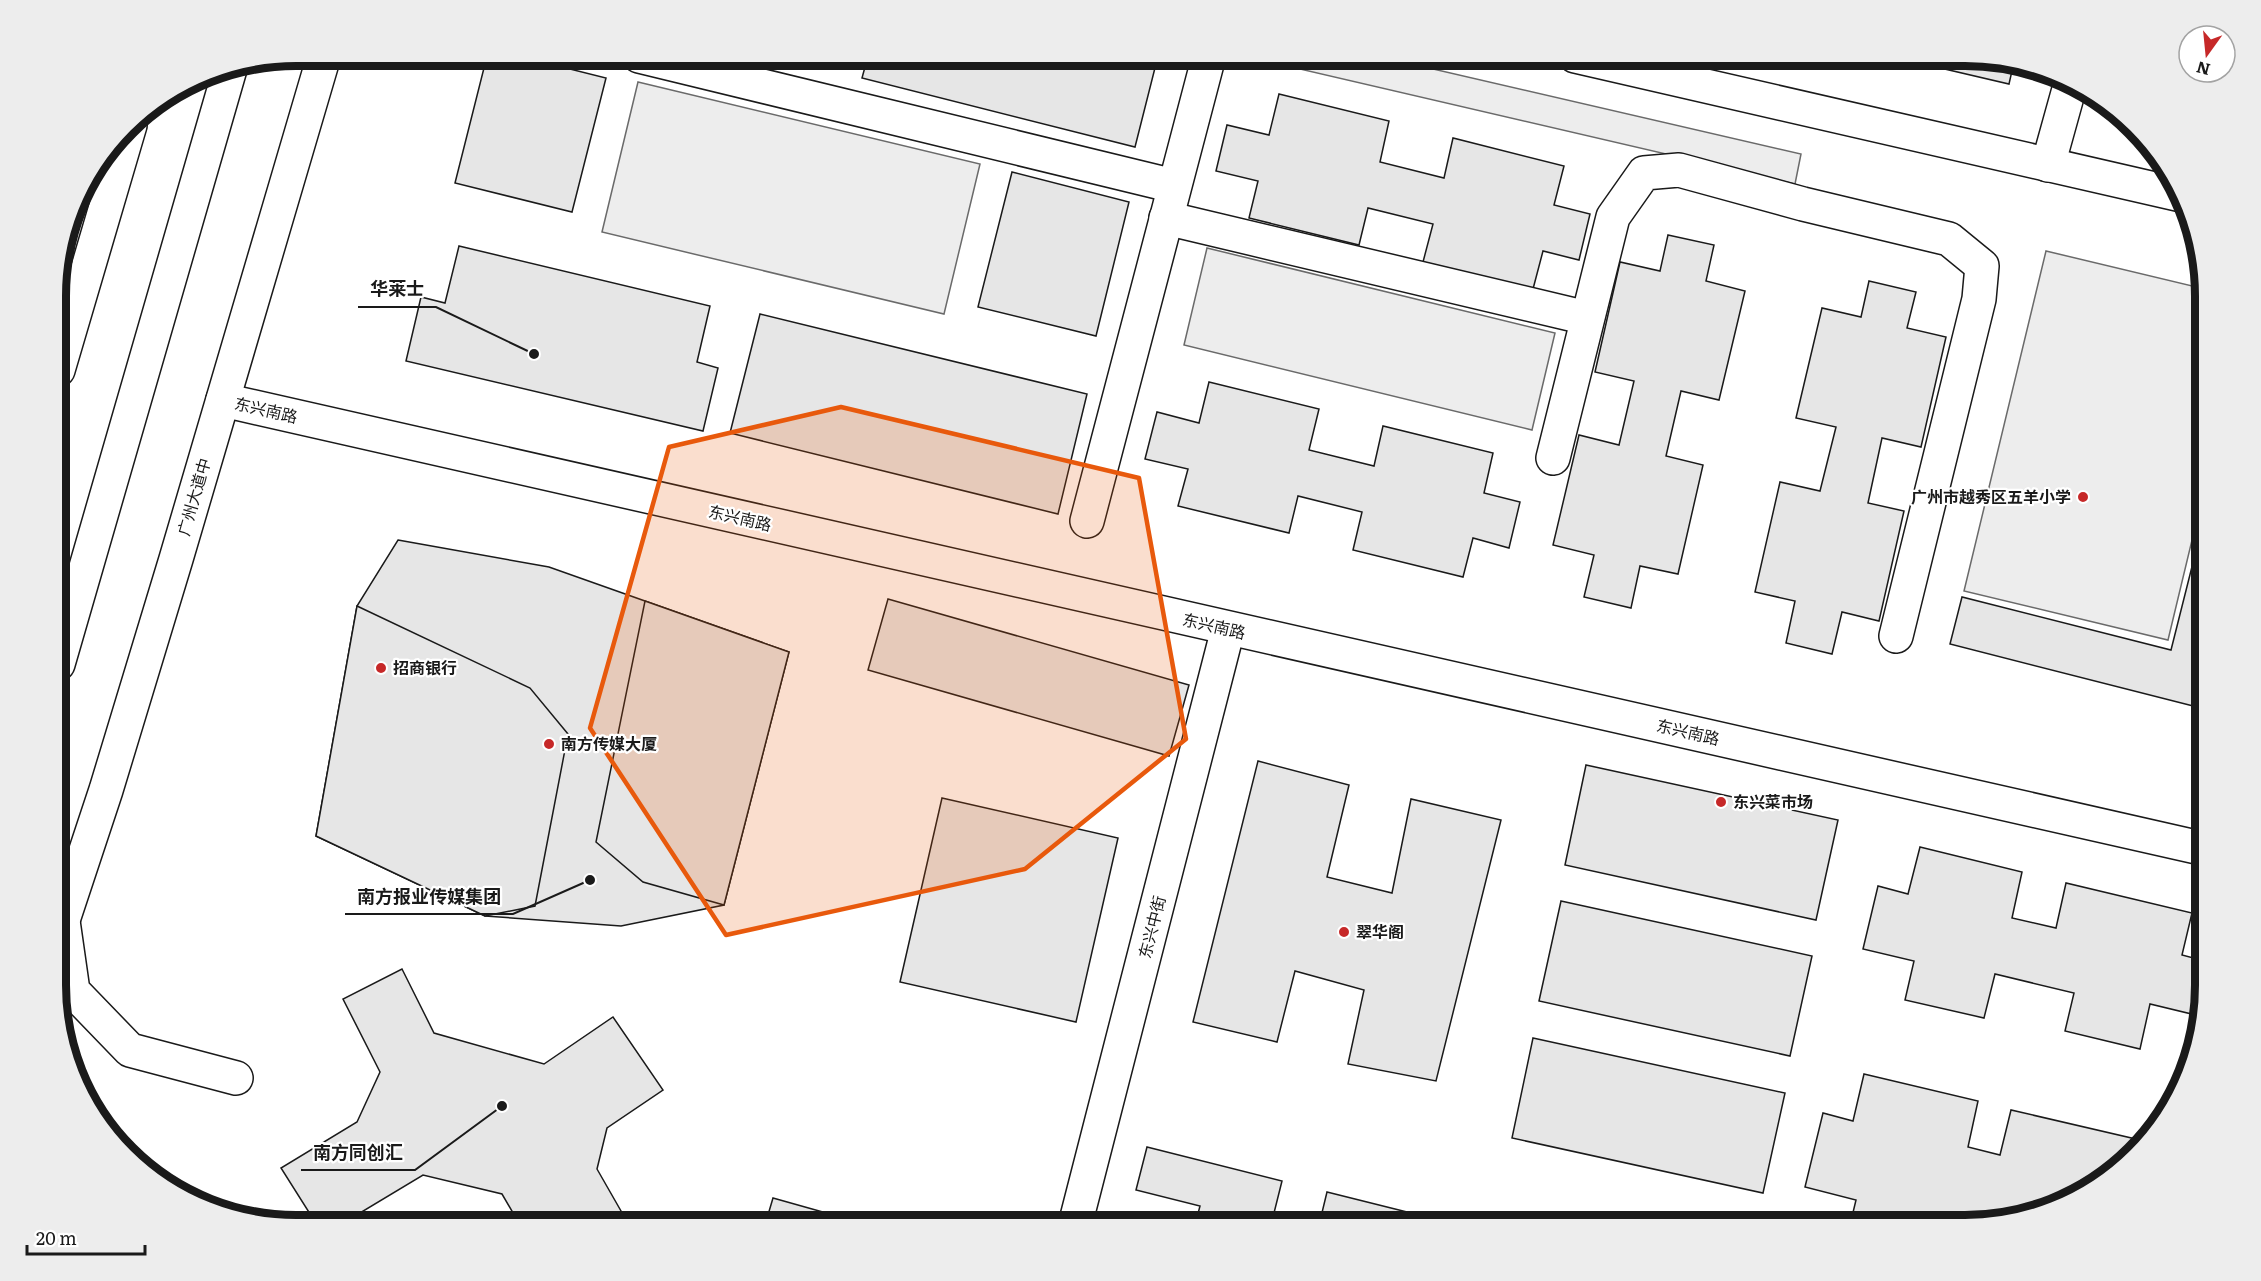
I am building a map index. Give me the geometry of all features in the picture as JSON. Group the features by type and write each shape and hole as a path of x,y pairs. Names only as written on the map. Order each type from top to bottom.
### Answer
{"main road":[{"name":"广州大道中","path":"66,910 109,779 321,66"},
{"path":"680,66 1174,186"},
{"path":"1087,520 1206,66"},
{"path":"1618,66 2170,193"},
{"path":"66,633 228,76"},
{"path":"2048,165 2069,91"},
{"path":"66,340 125,142"},
{"path":"1553,458 1613,217 1644,173 1679,170 1803,204 1949,239 1982,266 1979,299 1896,636"},
{"path":"1166,218 1587,318"},
{"name":"东兴南路","path":"223,400 2195,847"},
{"name":"东兴中街","path":"1079,1215 1228,629"},
{"path":"66,957 73,991 130,1050 236,1078"}],"highlighted area":[{"path":"841,407 1139,478 1186,739 1025,869 726,935 590,728 669,447"}],"shaded area":[{"path":"1287,66 1420,66 1801,154 1795,184"},
{"path":"638,82 980,164 944,314 602,232"},
{"path":"1207,248 1555,333 1532,430 1184,345"},
{"path":"2046,251 2195,287 2195,528 2168,640 1964,591"}],"building":[{"path":"484,66 558,66 606,78 572,212 455,183"},
{"path":"865,66 1155,66 1135,147 862,78"},
{"path":"1932,66 1980,66 2010,70 2012,71 2009,84"},
{"path":"1279,94 1389,121 1380,162 1444,178 1453,138 1564,166 1554,205 1590,214 1579,260 1543,251 1533,289 1423,262 1433,224 1368,208 1359,245 1249,218 1258,181 1216,171 1227,125 1269,135"},
{"path":"1012,172 1129,202 1096,336 978,307"},
{"path":"1668,235 1714,245 1706,281 1745,291 1719,400 1681,391 1666,456 1703,465 1678,574 1640,566 1631,608 1584,597 1594,555 1553,545 1579,435 1619,445 1634,381 1595,372 1620,262 1660,271"},
{"path":"459,246 710,306 697,362 718,368 703,431 406,361 421,297 445,303"},
{"path":"1869,281 1916,292 1907,328 1946,337 1921,447 1882,438 1868,503 1904,511 1879,621 1842,612 1832,654 1786,643 1795,601 1755,592 1780,482 1820,491 1836,427 1796,418 1822,308 1861,317"},
{"path":"760,314 1087,394 1058,514 730,433"},
{"path":"1209,382 1319,409 1309,450 1374,466 1383,426 1493,453 1484,493 1520,502 1509,548 1473,538 1463,577 1353,550 1362,512 1298,496 1289,533 1178,506 1188,469 1145,459 1157,412 1199,423"},
{"name":"南方传媒大厦","path":"398,540 549,567 789,652 724,905 621,926 485,916 316,836 357,606"},
{"path":"2195,555 2195,706 1950,644 1962,597 2171,650"},
{"path":"888,599 1189,685 1169,756 868,670"},
{"name":"南方传媒大厦","path":"645,601 789,652 724,905 643,882 596,842"},
{"name":"南方传媒大厦","path":"357,606 530,688 568,734 535,906 485,916 316,836"},
{"name":"翠华阁","path":"1258,761 1349,785 1327,877 1392,893 1411,799 1501,820 1436,1081 1348,1064 1364,990 1295,971 1277,1042 1193,1022"},
{"path":"1586,765 1838,820 1816,920 1565,865"},
{"path":"942,798 1118,838 1076,1022 900,982"},
{"path":"1920,847 2022,872 2012,918 2056,928 2066,883 2192,913 2182,955 2195,958 2193,1014 2150,1004 2140,1049 2065,1031 2074,993 1995,974 1984,1018 1905,1000 1914,961 1863,949 1878,886 1908,894"},
{"path":"1561,901 1812,956 1790,1056 1539,1001"},
{"path":"402,969 434,1033 544,1064 613,1017 663,1090 607,1128 597,1169 623,1215 514,1215 502,1194 423,1175 357,1215 311,1215 281,1168 357,1122 380,1072 343,999"},
{"path":"1533,1038 1785,1093 1763,1193 1512,1138"},
{"path":"1864,1074 1978,1101 1968,1147 2000,1155 2011,1110 2136,1139 2105,1168 2080,1184 2053,1198 2025,1207 1980,1215 1852,1215 1856,1200 1805,1187 1823,1113 1853,1121"},
{"path":"1147,1147 1282,1181 1274,1215 1198,1215 1200,1206 1136,1190"},
{"path":"1327,1192 1419,1215 1321,1215"},
{"path":"773,1198 833,1215 768,1215"}],"place":[{"name":"华莱士","path":"534,354"},
{"name":"广州市越秀区五羊小学","path":"2083,497"},
{"name":"招商银行","path":"381,668"},
{"name":"南方传媒大厦","path":"549,744"},
{"name":"东兴菜市场","path":"1721,802"},
{"name":"南方报业传媒集团","path":"590,880"},
{"name":"翠华阁","path":"1344,932"},
{"name":"南方同创汇","path":"502,1106"}]}
